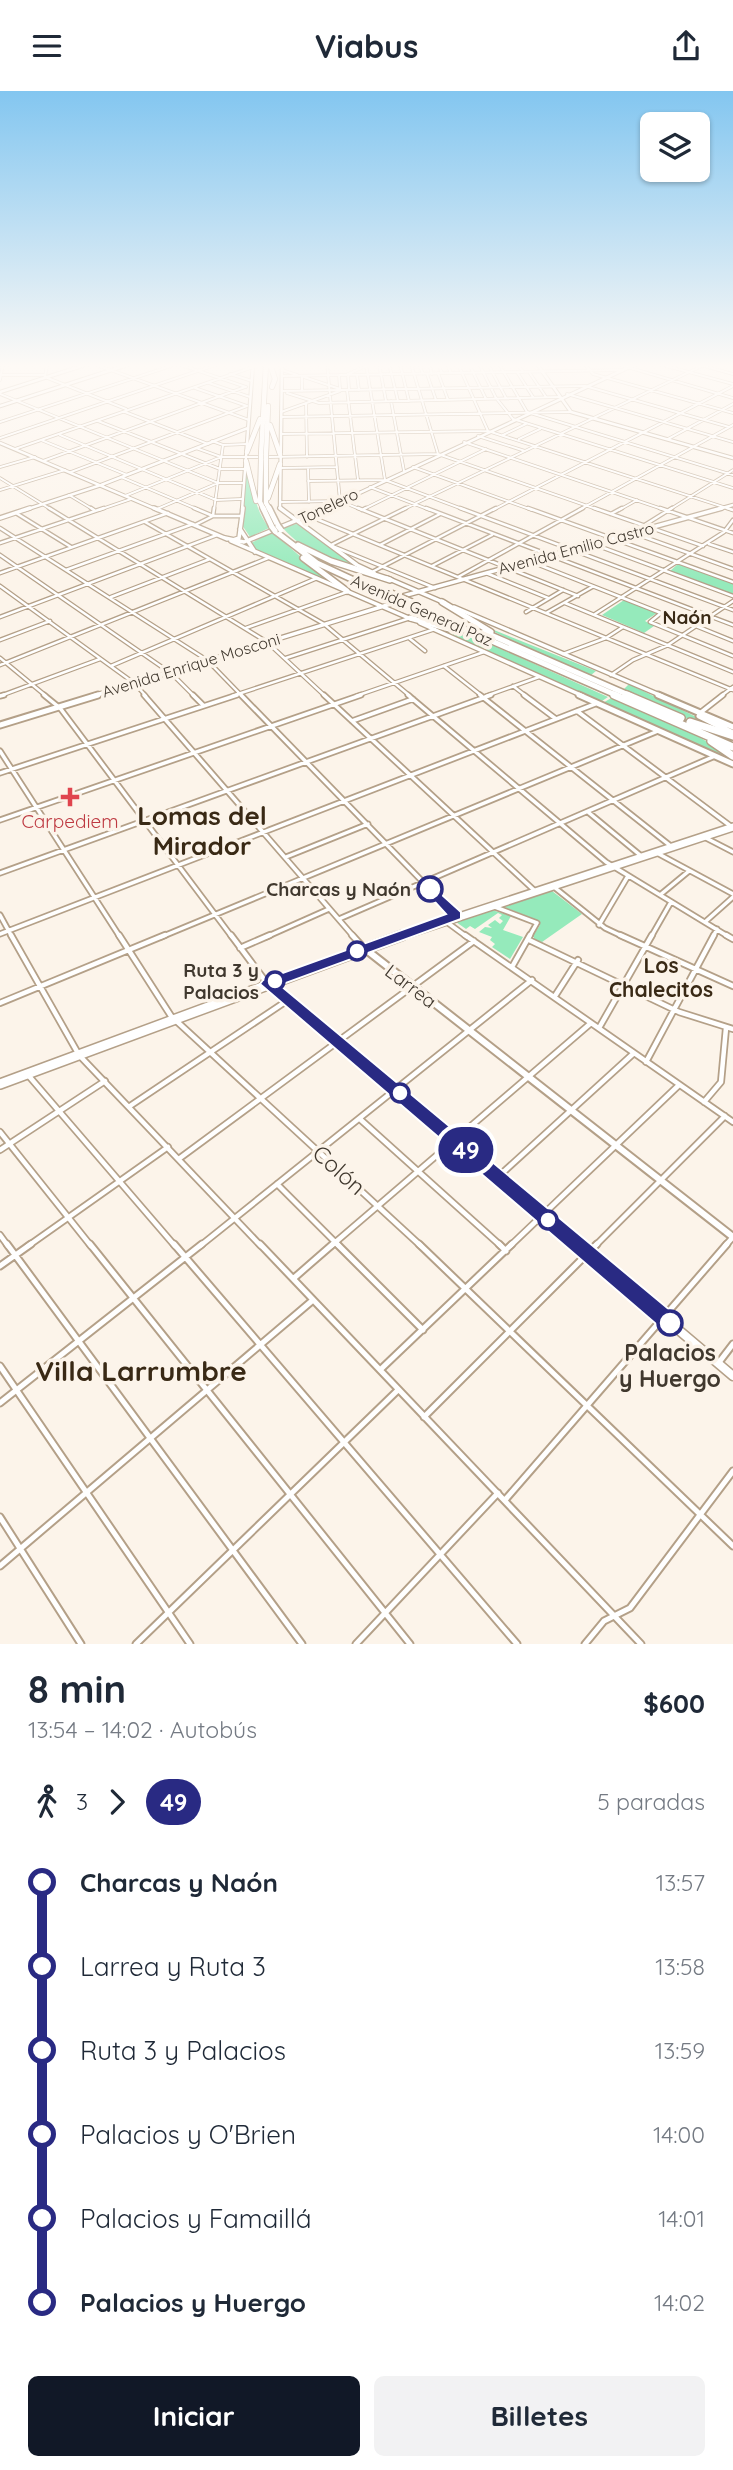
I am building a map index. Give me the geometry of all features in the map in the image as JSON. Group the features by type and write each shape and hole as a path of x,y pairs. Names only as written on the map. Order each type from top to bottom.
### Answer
{"highway":[{"path":"256,436 246,457 246,469 256,502 266,513"},
{"name":"Avenida General Paz","path":"265,436 259,498 266,513 288,543 317,563 733,744"},
{"path":"266,513 268,497 280,461 272,436"},
{"name":"Avenida General Paz","path":"276,528 329,564 392,597"},
{"path":"288,543 329,580 348,591"},
{"path":"298,545 331,561 390,580"},
{"path":"442,602 530,655"},
{"path":"410,618 530,655"},
{"path":"686,723 733,735"},
{"path":"686,723 733,756"},
{"path":"0,1084 443,920 733,827"}],"main road":[{"path":"248,540 255,552"},
{"name":"Avenida General Paz","path":"255,552 348,591"},
{"name":"Avenida General Paz","path":"390,580 419,592"},
{"name":"Avenida Emilio Castro","path":"407,600 419,592 435,588"},
{"name":"Avenida Enrique Mosconi","path":"267,642 324,624"},
{"name":"Avenida Enrique Mosconi","path":"134,683 207,660"}],"street":[{"path":"15,449 51,436"},
{"path":"64,436 216,500 242,499"},
{"path":"137,436 220,470 246,469 239,538 232,540"},
{"path":"71,473 166,436"},
{"path":"191,436 223,445 247,444"},
{"path":"0,519 102,485 228,436"},
{"path":"246,457 248,436"},
{"path":"281,436 280,502 340,501 578,596"},
{"path":"307,436 307,457"},
{"path":"334,436 340,501"},
{"path":"352,436 358,480"},
{"path":"378,436 385,480"},
{"path":"398,436 404,471"},
{"path":"433,436 438,454"},
{"name":"Tonelero","path":"232,540 248,540 309,516 477,436"},
{"path":"479,436 525,451"},
{"path":"505,436 733,510"},
{"path":"517,440 524,436"},
{"path":"331,545 553,436"},
{"path":"566,436 733,488"},
{"path":"606,436 733,475"},
{"path":"372,572 635,436"},
{"path":"659,436 733,458"},
{"path":"668,439 673,436"},
{"path":"458,577 711,436"},
{"path":"714,436 733,442"},
{"path":"43,461 106,437 218,483 243,483"},
{"path":"41,440 214,516 242,516"},
{"path":"464,442 733,533"},
{"name":"Avenida General Paz","path":"1,443 255,552"},
{"path":"214,516 223,445"},
{"path":"197,448 221,457 263,457 308,468 337,467"},
{"path":"362,510 486,449"},
{"path":"280,461 307,457 438,454 611,514 733,552"},
{"path":"0,467 35,457"},
{"path":"125,495 221,457"},
{"path":"413,467 733,582"},
{"path":"308,468 309,502"},
{"path":"0,490 65,470"},
{"path":"733,470 642,524 632,533 733,569"},
{"path":"0,478 267,642 535,891"},
{"path":"308,481 385,480 733,610"},
{"path":"157,509 218,483"},
{"path":"370,487 733,625"},
{"path":"70,496 95,510"},
{"path":"0,543 132,498"},
{"path":"611,514 637,500"},
{"name":"Avenida General Paz","path":"280,502 280,509 372,572 390,580"},
{"name":"Avenida Emilio Castro","path":"435,588 733,505"},
{"path":"17,513 72,547"},
{"path":"0,573 168,513"},
{"path":"380,545 441,514"},
{"path":"66,570 214,516"},
{"path":"309,516 732,689"},
{"path":"145,522 324,624 612,866 733,939"},
{"path":"594,615 705,545 732,522"},
{"path":"0,528 207,660 456,916"},
{"path":"240,529 248,540"},
{"path":"432,566 493,534"},
{"path":"0,617 217,535"},
{"path":"593,544 733,598 668,645 611,675"},
{"path":"331,545 435,588"},
{"path":"0,555 170,672 204,706"},
{"path":"0,665 268,558"},
{"path":"110,598 210,559"},
{"path":"529,561 661,613 650,622 733,656"},
{"path":"486,573 548,599"},
{"path":"111,666 317,579"},
{"name":"Larrea","path":"0,586 134,683 364,948 733,1237"},
{"path":"546,613 593,586"},
{"path":"526,612 563,590"},
{"path":"246,628 348,591"},
{"name":"Avenida General Paz","path":"348,591 733,764"},
{"name":"Avenida General Paz","path":"419,592 733,727"},
{"path":"381,606 392,597"},
{"path":"565,603 733,672"},
{"name":"Avenida Enrique Mosconi","path":"324,624 381,606"},
{"path":"286,659 410,618"},
{"path":"0,641 50,621"},
{"path":"696,626 733,641"},
{"path":"563,654 606,638 623,627"},
{"path":"0,773 435,629"},
{"path":"409,638 425,651"},
{"name":"Avenida Enrique Mosconi","path":"207,660 267,642"},
{"path":"0,820 484,652"},
{"path":"0,658 58,706 268,984 733,1375"},
{"path":"0,697 33,687 101,659"},
{"path":"444,666 672,847"},
{"path":"0,873 539,677"},
{"name":"Avenida Enrique Mosconi","path":"0,725 134,683"},
{"path":"513,686 556,719"},
{"path":"700,713 732,689"},
{"path":"659,696 733,735"},
{"path":"352,721 413,699"},
{"path":"0,935 597,703"},
{"path":"577,711 733,827"},
{"path":"0,1003 658,731"},
{"name":"Colón","path":"0,751 170,1013 378,1205 733,1546"},
{"path":"339,919 715,756"},
{"path":"588,812 642,857"},
{"path":"286,857 368,824"},
{"path":"704,837 733,852"},
{"path":"655,852 733,896 705,922"},
{"path":"660,895 689,871"},
{"path":"599,925 628,876"},
{"path":"552,885 599,925 733,986"},
{"path":"599,1028 671,902"},
{"path":"490,905 537,923 512,967"},
{"path":"240,948 329,908"},
{"path":"0,915 38,987 79,1055 641,1644"},
{"path":"443,920 733,1122"},
{"path":"646,1062 717,929"},
{"path":"529,940 578,960 674,1012 733,1029"},
{"path":"180,1159 340,1043 474,941"},
{"path":"555,996 578,960"},
{"path":"0,1403 361,1120 532,980"},
{"path":"130,1106 288,1000"},
{"path":"294,1278 591,1023"},
{"path":"704,1102 721,1081 726,1028"},
{"path":"498,1177 634,1053"},
{"path":"28,1073 517,1644"},
{"path":"0,1150 105,1081"},
{"path":"380,1370 679,1085"},
{"path":"424,1417 725,1116"},
{"path":"361,1120 506,1251"},
{"path":"0,1132 66,1218 410,1644"},
{"path":"0,1266 168,1147"},
{"path":"277,1184 423,1330"},
{"path":"0,1235 302,1644"},
{"path":"505,1501 733,1237"},
{"path":"0,1566 87,1494 205,1389 313,1300"},
{"path":"718,1363 733,1344"},
{"path":"0,1366 190,1644"},
{"path":"136,1644 399,1389"},
{"path":"585,1644 604,1621 630,1608 733,1471"},
{"path":"356,1644 498,1493"},
{"path":"0,1517 81,1644"}],"green space":[{"path":"246,470 257,506 269,528 250,537 242,525"},
{"path":"296,524 366,570 321,555 301,544 283,528"},
{"path":"272,532 331,583 257,551 251,543"},
{"path":"678,564 733,583 733,595 670,571"},
{"path":"624,600 657,613 645,621 654,626 644,633 602,615"},
{"path":"454,609 484,626 596,671 590,676 504,637 470,619"},
{"path":"427,624 490,644 608,697 602,701 587,696 485,651 488,648 479,648"},
{"path":"629,684 733,735 699,724 623,690"},
{"path":"613,697 695,734 733,759 733,763 601,704"},
{"path":"552,891 582,914 542,942 535,940 533,936 540,925 539,921 504,907"},
{"path":"492,910 511,916 503,930 523,937 510,959 492,947 495,944 490,940 492,937 479,932 485,927 492,928 488,925 495,920 500,924 503,921 499,918 502,915 498,913 475,929 470,926 466,929 456,922"}],"tunnel":[{"path":"392,600 403,596"}],"bus line":[{"name":"49","path":"430,889 456,916 268,984 670,1323"}],"place":[{"name":"Carpediem","path":"70,797"},
{"name":"Charcas y Naón","path":"430,889"},
{"name":"Ruta 3 y Palacios","path":"275,981"},
{"name":"Palacios y Huergo","path":"670,1323"}],"district":[{"name":"Naón","path":"687,617"},
{"name":"Lomas del Mirador","path":"202,830"},
{"name":"Los Chalecitos","path":"661,978"},
{"name":"Villa Larrumbre","path":"141,1371"}]}
